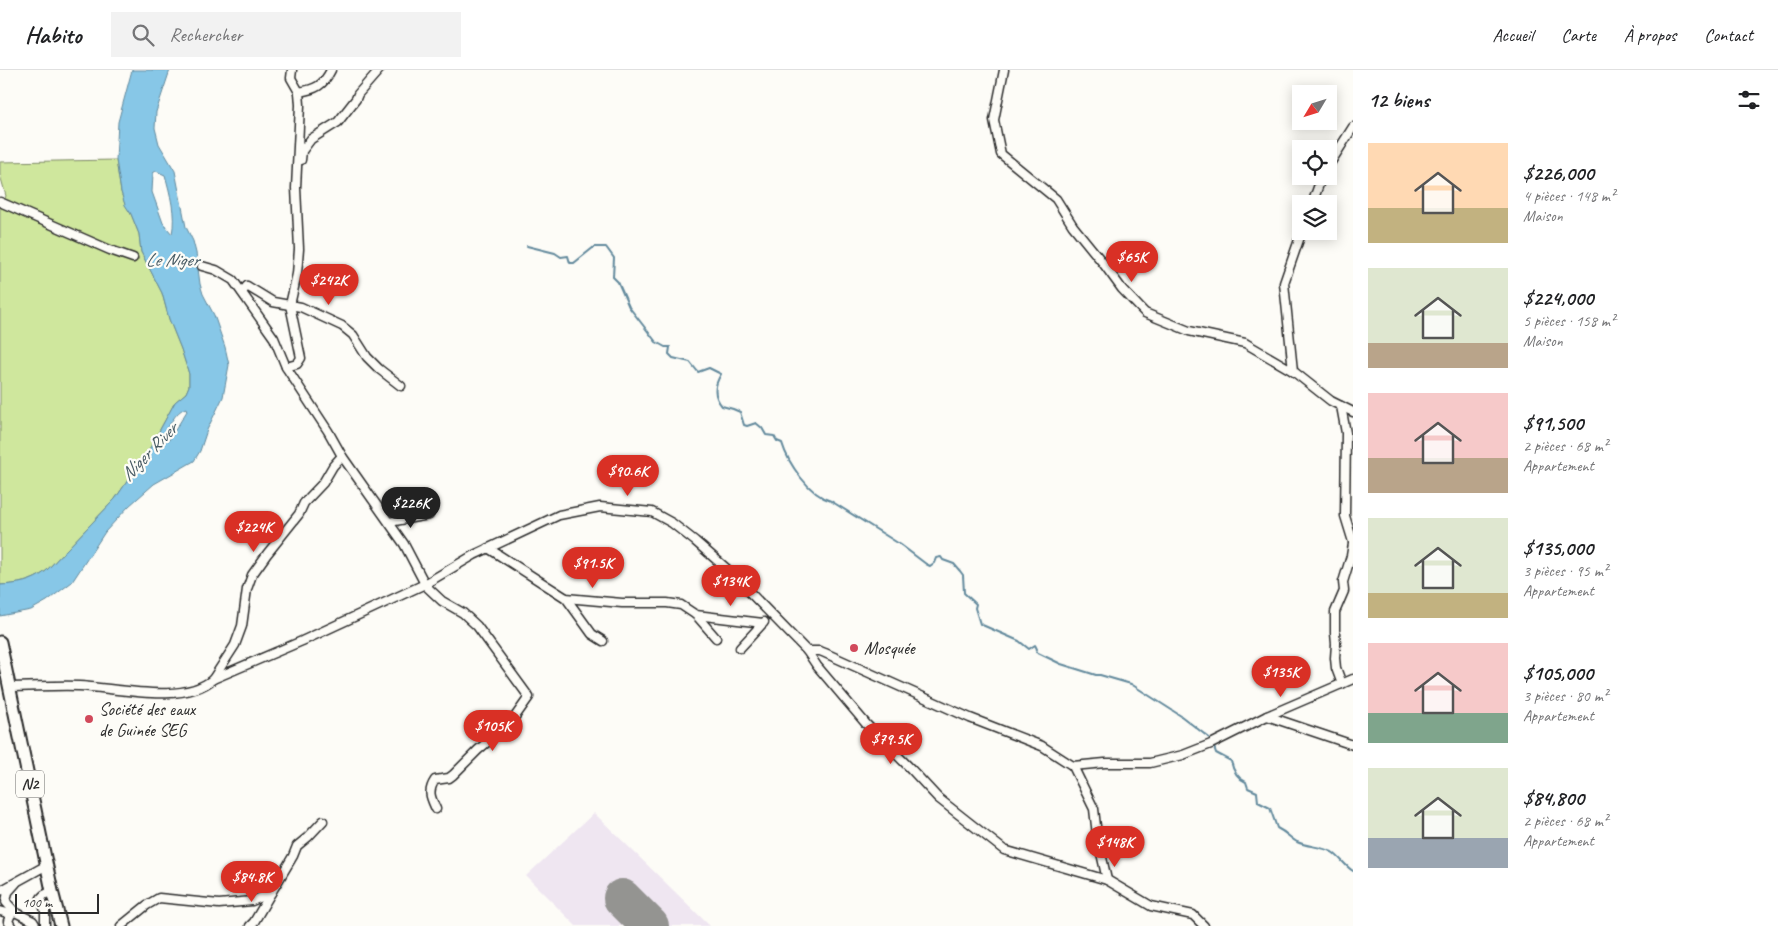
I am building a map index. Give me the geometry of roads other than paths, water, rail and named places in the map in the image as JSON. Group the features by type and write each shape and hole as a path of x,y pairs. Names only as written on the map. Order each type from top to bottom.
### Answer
{"highway":[{"name":"N2","path":"0,642 6,682 61,926"}],"street":[{"path":"286,367 296,364 301,358 290,305 297,274 296,166 300,105 299,92 291,78 292,70"},
{"path":"299,92 313,90 325,81 331,70"},
{"path":"296,166 300,162 302,151 312,139 338,122 358,94 379,70"},
{"path":"1004,70 994,120 1002,154 1056,200 1073,226 1122,289 1145,312 1189,331 1245,343 1293,370 1332,401 1353,412"},
{"path":"1337,152 1353,127"},
{"path":"0,202 110,250 133,258"},
{"path":"1293,370 1284,283 1299,240"},
{"path":"202,266 216,270 233,280 274,338 286,367 342,456 404,544 425,584 442,601 463,612 476,626 529,697 512,721 478,750 453,775 449,778 435,780 429,789 436,809"},
{"path":"242,292 248,286 273,302 301,307 342,326 353,335 367,357 401,386"},
{"path":"1341,406 1347,448 1345,516 1353,543 1343,582 1344,591 1335,612 1335,658 1336,668 1342,684"},
{"path":"213,679 234,645 242,626 247,589 252,575 300,514 304,503 323,483 333,466 342,456"},
{"path":"6,682 176,694 201,688 213,679 425,584 488,548 559,515 600,507 652,512 672,523 728,569 808,651 817,666 867,725 938,798 996,844 1004,850 1107,880 1151,906 1193,915 1204,926"},
{"path":"389,522 429,515"},
{"path":"488,548 566,598 592,634 603,642"},
{"path":"566,598 622,603 668,603 681,605 696,615 716,638"},
{"path":"696,615 763,623"},
{"path":"740,648 771,615"},
{"path":"808,651 825,653 970,718 1042,746 1073,766 1094,809 1097,835 1107,880"},
{"path":"1073,766 1105,763 1150,763 1184,755 1211,744 1267,716 1353,679"},
{"path":"1267,716 1353,744"},
{"path":"250,926 297,846 323,821"},
{"path":"0,891 47,865"},
{"path":"13,913 6,902 8,892 16,883"},
{"path":"45,926 45,911 42,898 44,894 52,891"},
{"path":"121,926 147,905 160,898 219,904 252,901 271,893"},
{"path":"0,911 13,913 33,921 36,926"},
{"path":"13,913 8,921 13,926"}],"water":[{"name":"Le Niger","path":"132,70 170,70 156,112 155,128 159,144 175,171 186,227 193,241 196,253 200,284 214,315 225,347 229,365 223,397 194,461 154,484 129,506 105,532 72,582 47,601 31,610 0,616 0,585 24,582 46,571 115,499 150,448 175,402 186,393 189,386 189,374 169,319 162,293 141,252 139,234 121,192 116,160 118,122","holes":["156,171 165,175 169,189 173,212 172,234 163,223 152,192 153,173","186,408 187,411 169,440 165,440 163,437 172,420"]}],"waterway":[{"path":"527,246 555,253 561,257 568,256 570,263 574,263 594,247 606,247 614,258 613,277 618,282 629,307 656,342 665,347 670,347 669,354 673,358 690,362 698,372 709,368 721,374 717,383 716,394 722,406 740,412 744,425 756,423 766,435 774,436 777,441 782,443 794,469 815,492 901,545 926,564 930,566 936,558 941,557 943,560 954,564 963,575 964,593 976,604 975,608 980,624 1019,641 1029,649 1035,645 1036,652 1061,664 1131,684 1181,716 1212,740"},
{"path":"1216,745 1214,747 1216,753 1231,761 1234,771 1246,782 1248,788 1257,792 1258,802 1270,808 1277,828 1297,842 1332,852 1353,871"}],"place":[{"name":"Mosquée","path":"854,648"},
{"name":"Société des eaux de Guinée SEG","path":"89,719"}],"water label":[{"name":"Niger River","path":"149,452"}]}
